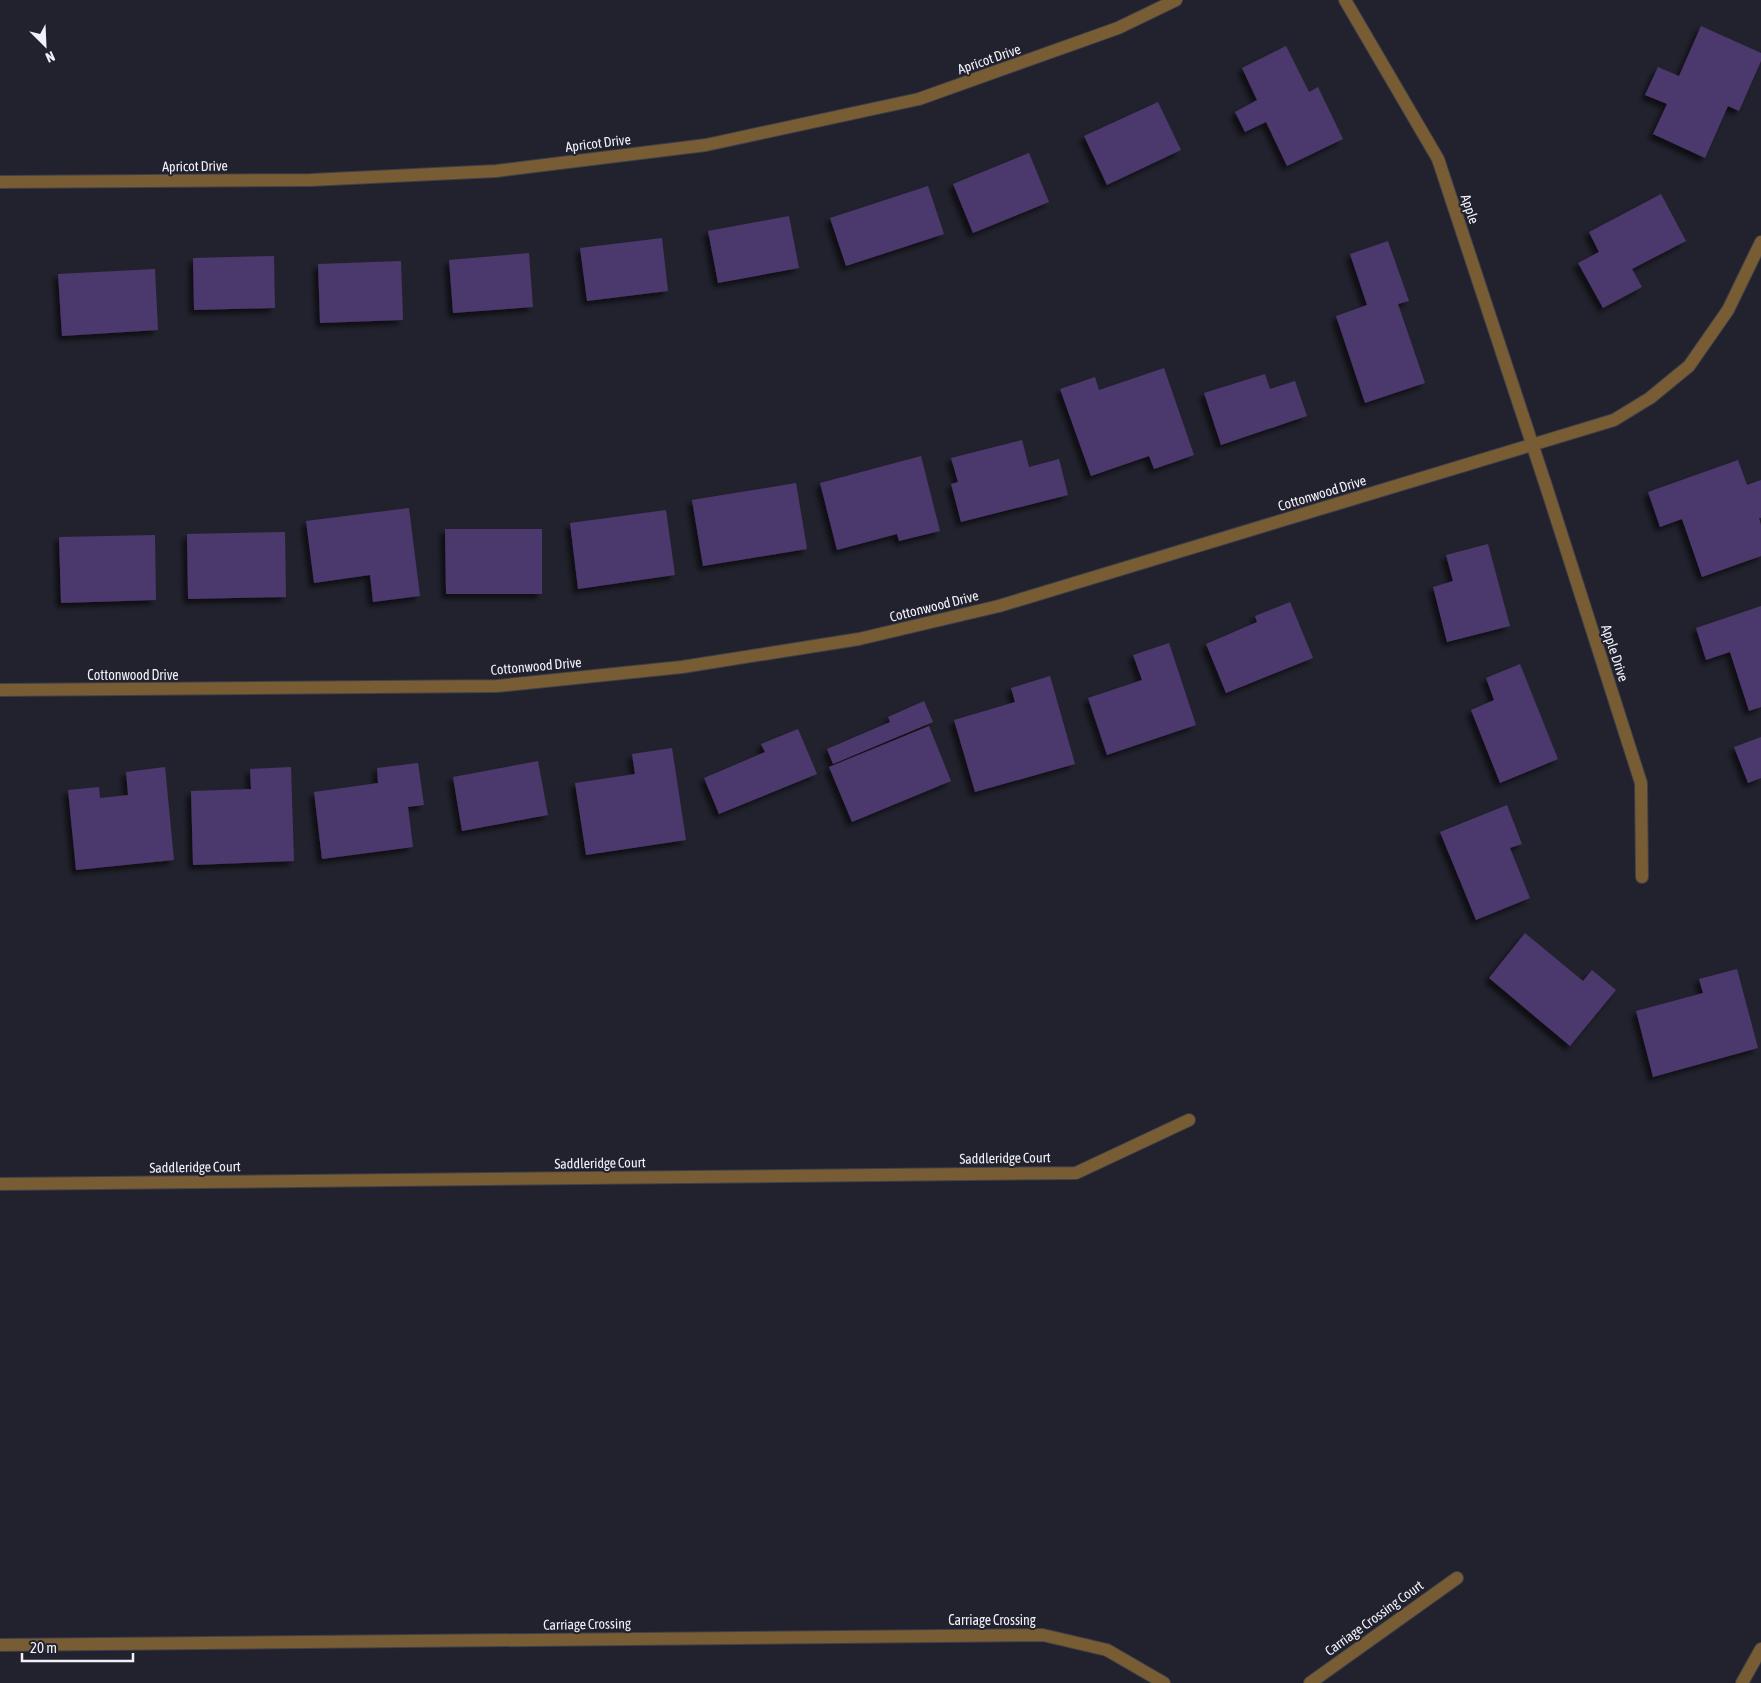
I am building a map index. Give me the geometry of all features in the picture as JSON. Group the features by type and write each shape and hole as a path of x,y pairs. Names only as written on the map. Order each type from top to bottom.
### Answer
{"street":[{"name":"Apricot Drive","path":"0,182 311,180 496,171 706,145 919,99 1118,28 1176,0"},
{"name":"Apple","path":"1345,0 1438,160 1531,444"},
{"name":"Cottonwood Drive","path":"0,690 496,686 682,667 849,641 999,606 1614,420 1650,398 1689,366 1728,310 1761,242"},
{"name":"Apple Drive","path":"1531,444 1641,783 1642,877"},
{"name":"Saddleridge Court","path":"0,1184 1076,1173 1189,1120"},
{"name":"Carriage Crossing Court","path":"1310,1683 1456,1578"},
{"name":"Carriage Crossing","path":"0,1645 1044,1635 1107,1650 1164,1683"},
{"path":"1742,1683 1761,1649"}],"building":[{"path":"1701,26 1761,53 1761,61 1739,111 1728,106 1705,158 1653,134 1667,104 1645,95 1658,67 1679,76"},
{"path":"1286,46 1309,92 1318,87 1343,139 1287,166 1266,122 1245,132 1235,112 1257,100 1242,68"},
{"path":"1158,102 1181,150 1107,185 1084,136"},
{"path":"1029,153 1049,202 973,233 953,184"},
{"path":"928,186 944,234 846,266 830,218"},
{"path":"1661,194 1686,241 1632,269 1642,287 1603,308 1578,263 1599,252 1589,232"},
{"path":"789,216 799,268 718,283 708,231"},
{"path":"662,238 668,291 587,301 580,248"},
{"path":"1388,241 1409,301 1398,304 1425,383 1365,403 1336,316 1367,305 1350,254"},
{"path":"529,253 533,307 453,313 449,260"},
{"path":"274,256 275,308 194,310 193,258"},
{"path":"401,261 403,320 320,323 318,264"},
{"path":"155,269 158,330 62,336 58,274"},
{"path":"1164,368 1194,455 1154,469 1149,456 1091,476 1060,389 1095,377 1099,390"},
{"path":"1265,374 1270,389 1295,381 1307,416 1221,445 1204,393"},
{"path":"1022,440 1029,467 1059,459 1068,495 961,522 951,484 958,482 951,458"},
{"path":"921,456 940,531 899,541 897,534 837,550 820,483"},
{"path":"1738,460 1747,485 1761,480 1761,518 1759,518 1761,525 1761,556 1702,577 1682,519 1660,527 1648,492"},
{"path":"796,483 807,549 703,566 692,500"},
{"path":"409,508 420,596 373,602 370,575 314,583 306,521"},
{"path":"666,510 675,575 578,589 570,523"},
{"path":"445,529 542,529 542,594 446,594"},
{"path":"285,532 286,597 188,599 187,534"},
{"path":"155,535 156,600 61,603 59,537"},
{"path":"1488,544 1510,626 1447,642 1433,587 1453,581 1446,555"},
{"path":"1290,602 1313,658 1226,693 1206,644 1257,622 1255,616"},
{"path":"1761,606 1761,707 1749,711 1730,652 1706,660 1696,628"},
{"path":"1169,643 1196,725 1107,755 1088,698 1142,680 1133,655"},
{"path":"1520,664 1558,759 1500,783 1471,710 1494,700 1486,678"},
{"path":"1050,676 1075,764 975,792 954,720 1015,702 1011,688"},
{"path":"924,701 933,722 833,764 827,749 890,722 888,717"},
{"path":"929,726 951,781 852,822 829,767"},
{"path":"798,729 817,774 719,814 704,778 765,752 761,744"},
{"path":"1761,737 1761,778 1748,783 1734,747"},
{"path":"672,748 686,840 586,855 575,783 635,774 632,754"},
{"path":"538,761 548,815 462,831 453,777"},
{"path":"418,763 424,805 408,807 413,847 322,859 314,792 378,783 377,768"},
{"path":"165,767 174,860 76,870 68,790 99,787 100,798 128,795 126,772"},
{"path":"291,767 294,861 193,865 191,791 251,789 250,769"},
{"path":"1507,805 1522,844 1510,848 1530,898 1476,920 1440,832"},
{"path":"1525,933 1583,981 1592,970 1616,990 1570,1046 1489,978"},
{"path":"1737,969 1758,1048 1653,1077 1636,1011 1703,993 1699,979"}]}
